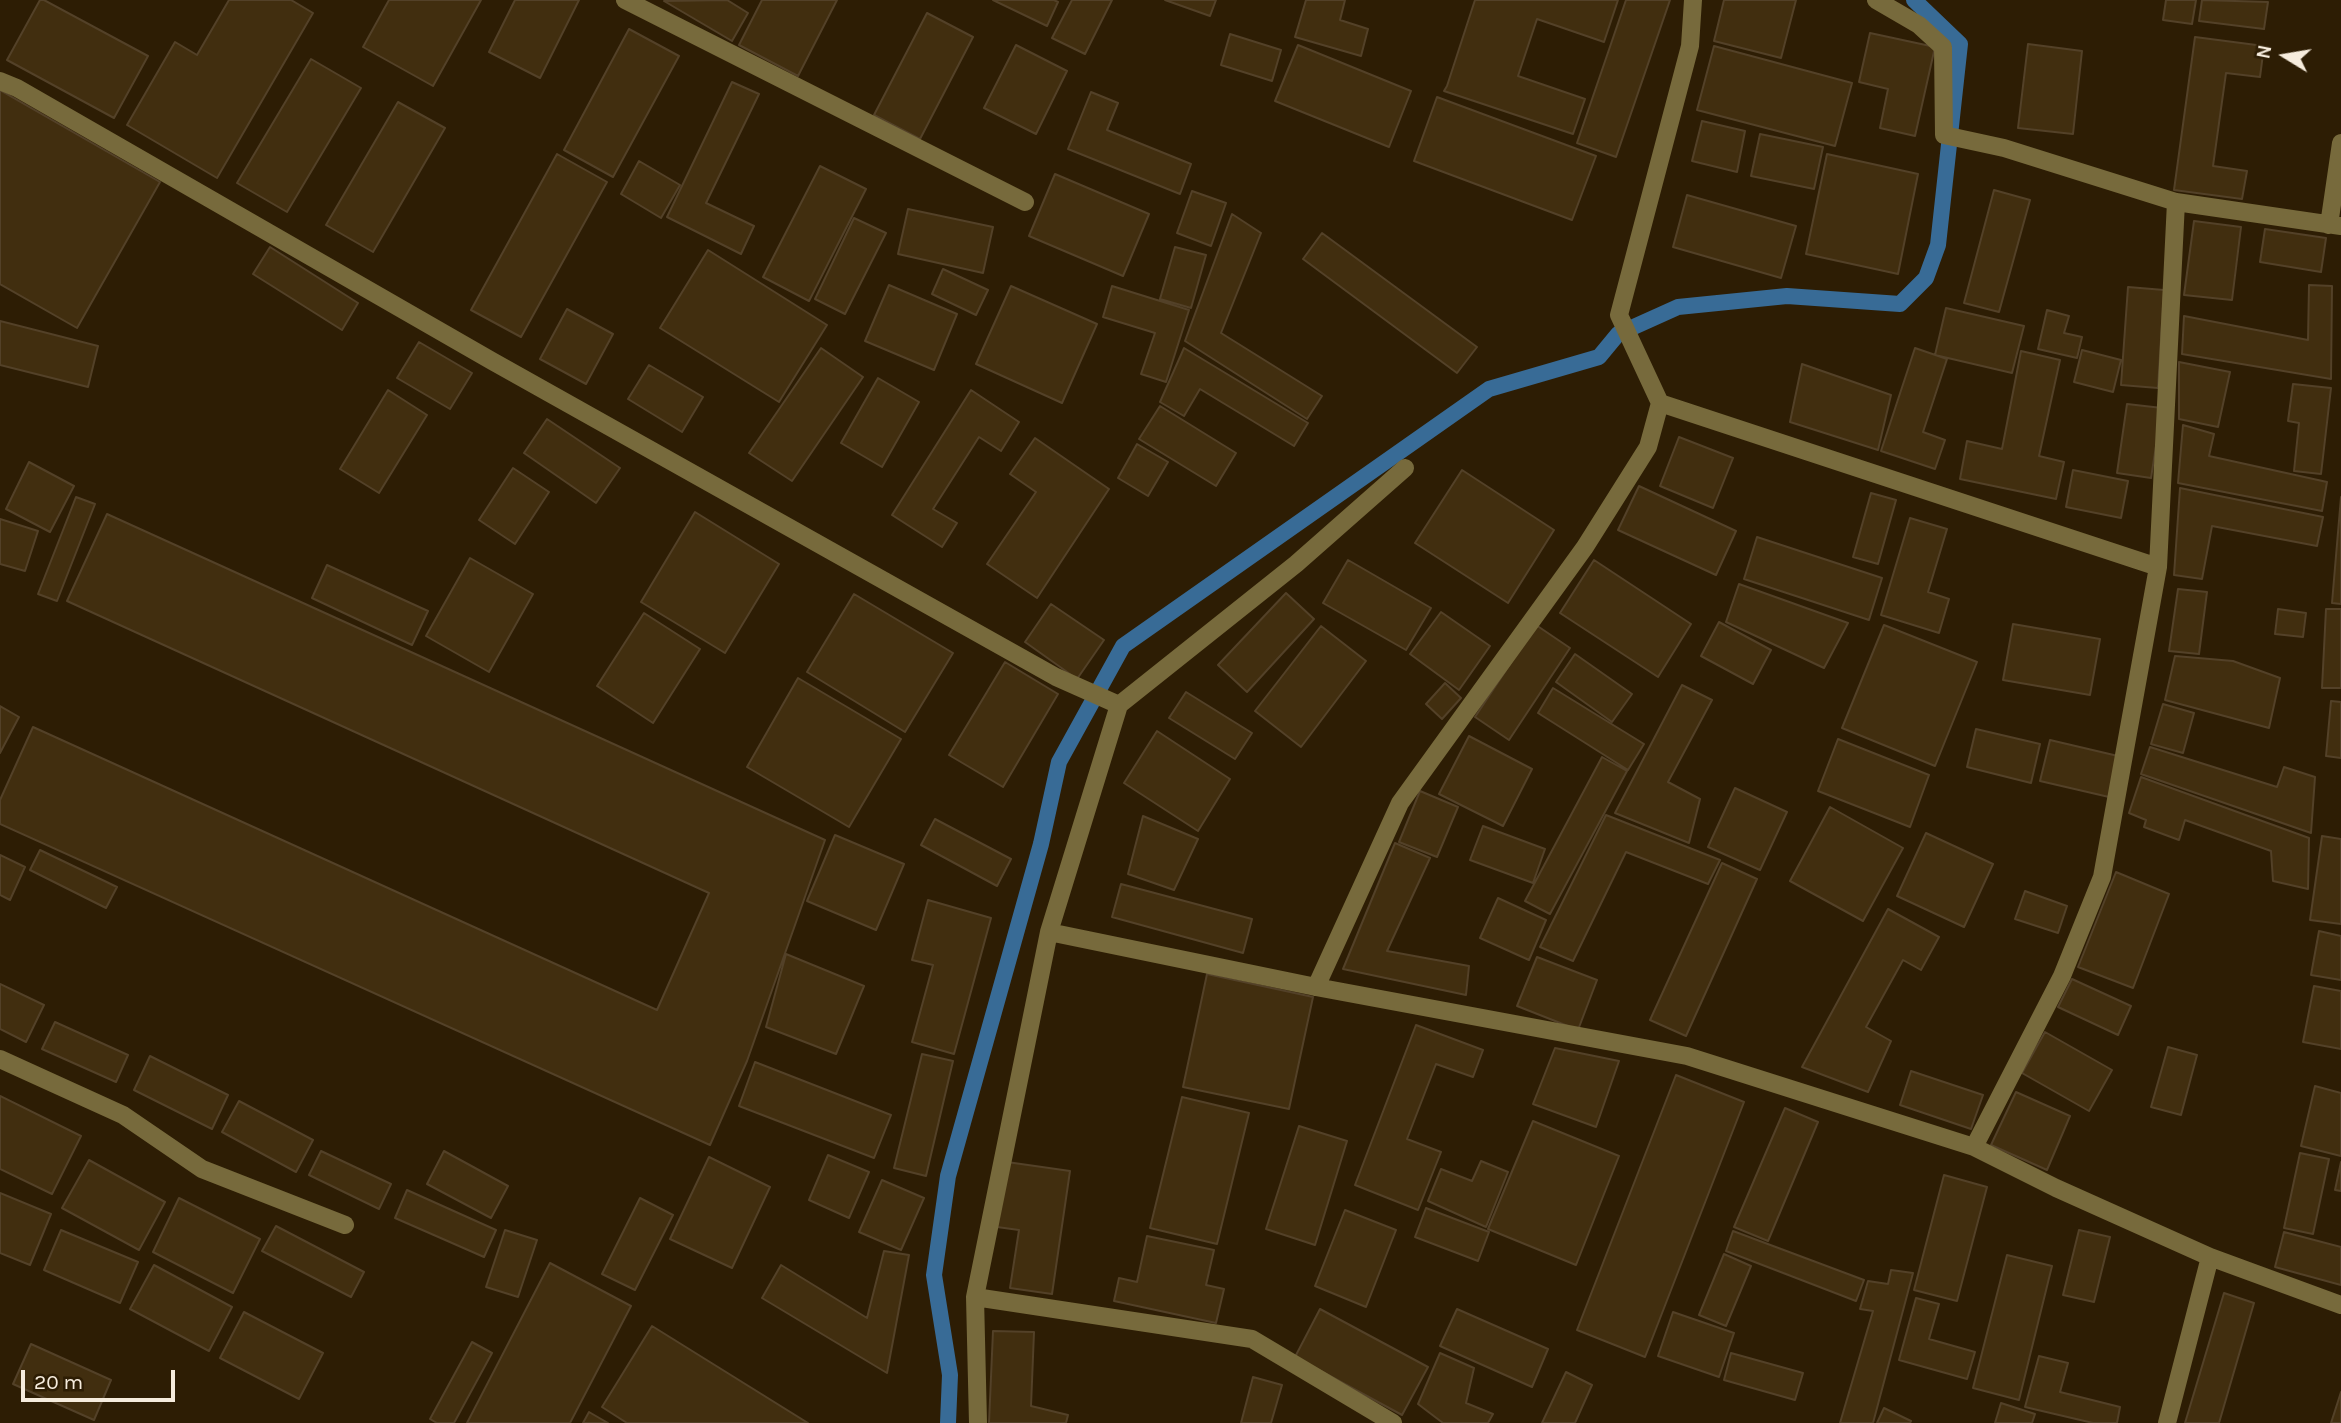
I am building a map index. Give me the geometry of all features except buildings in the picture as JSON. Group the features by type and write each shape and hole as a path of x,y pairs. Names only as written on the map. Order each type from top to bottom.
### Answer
{"street":[{"path":"625,0 1026,202"},
{"path":"1316,987 1400,803 1585,547 1648,447 1660,403 1619,315 1690,46 1693,0"},
{"path":"1876,0 1919,25 1942,47 1944,135 2004,148 2176,202 2335,225 2341,143"},
{"path":"0,81 17,88 492,361 1056,677 1119,705"},
{"path":"1974,1147 2062,976 2102,877 2158,567 2176,202"},
{"path":"1660,403 2158,567"},
{"path":"978,1423 975,1297 1049,932 1119,705 1296,564 1405,468"},
{"path":"1049,932 1316,987 1687,1056 1974,1147 2056,1188 2210,1257 2341,1305"},
{"path":"0,1059 123,1115 202,1169 345,1225"},
{"path":"2167,1423 2210,1257"},
{"path":"975,1297 1252,1339 1393,1423"}],"waterway":[{"path":"948,1423 950,1375 934,1275 948,1176 1041,844 1059,762 1123,646 1489,389 1599,357 1618,334 1678,307 1787,296 1900,304 1926,278 1938,245 1960,44 1914,0"}]}
